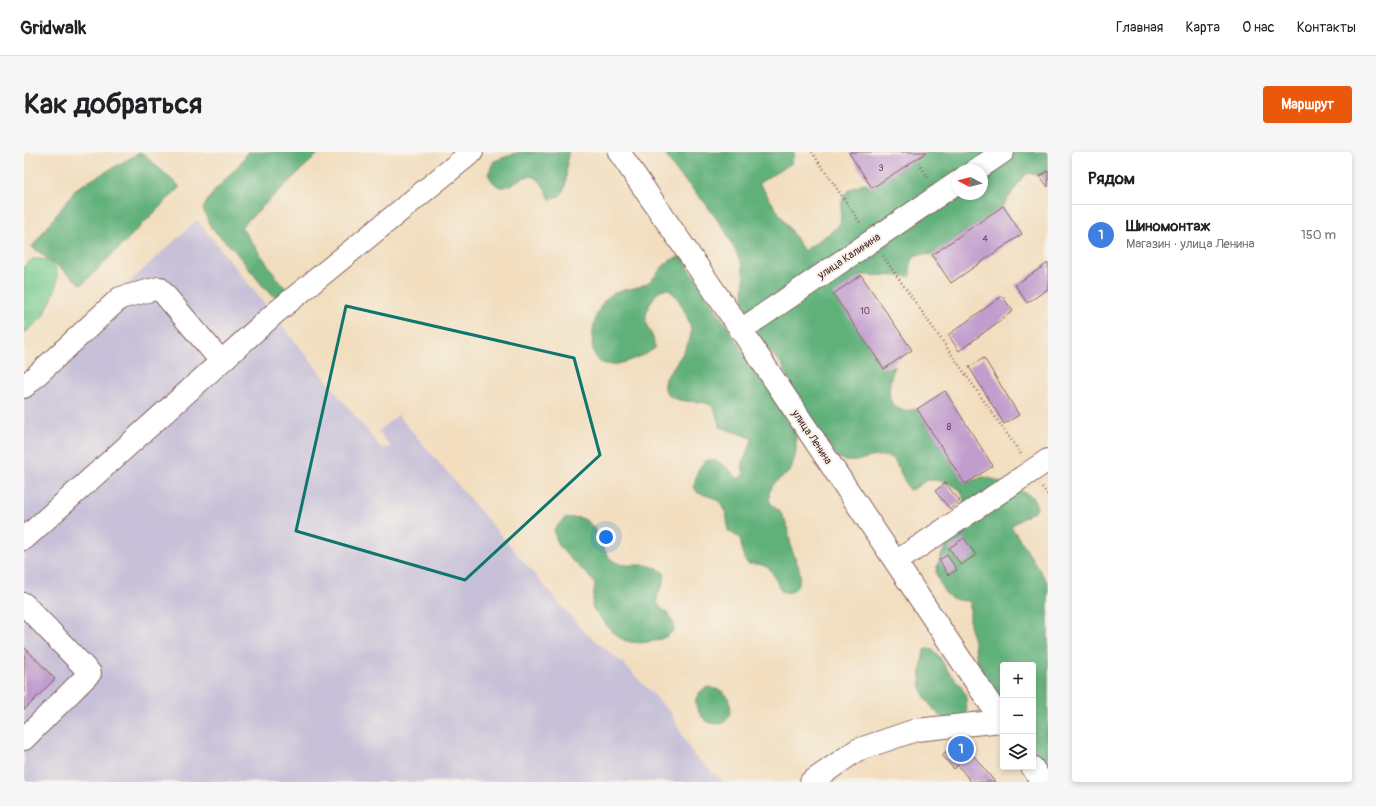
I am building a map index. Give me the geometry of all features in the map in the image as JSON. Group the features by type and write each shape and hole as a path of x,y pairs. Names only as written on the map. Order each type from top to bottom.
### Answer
{"street":[{"path":"24,539 274,314 472,152"},
{"name":"улица Ленина","path":"618,152 741,330 1000,719"},
{"path":"985,164 1003,152"},
{"name":"улица Калинина","path":"741,330 952,186"},
{"path":"24,387 120,298 159,288 222,361"},
{"path":"896,562 1040,465"},
{"path":"24,604 90,673 24,739"},
{"path":"811,782 857,750 916,730 1000,722"},
{"path":"1034,770 1042,782"}],"path":[{"path":"812,152 872,241 1040,465 1048,495"}],"highlighted area":[{"path":"346,306 574,358 600,455 465,580 296,531"}],"shaded area":[{"path":"197,220 382,449 391,447 378,431 398,415 584,632 622,662 671,713 693,755 724,782 24,782 24,378"}],"green space":[{"path":"141,152 180,187 82,285 32,247 77,188"},
{"path":"248,152 320,152 241,227 286,288 280,297 274,296 266,290 233,249 211,228 203,209 213,193 243,160"},
{"path":"519,152 569,152 567,158 565,188 562,194 557,198 550,199 541,182 530,176 506,187 500,187 494,183 488,174 494,161"},
{"path":"664,152 794,152 792,163 759,183 804,251 830,233 840,224 843,198 850,190 864,183 872,188 927,152 1048,152 1048,171 1040,176 1029,173 1023,177 1003,206 932,255 920,254 914,256 910,268 911,276 861,275 834,294 884,369 895,366 889,391 890,399 893,405 898,409 917,409 965,484 983,477 987,477 1017,489 1034,500 1037,509 1011,526 1048,583 1048,774 1036,764 1036,662 1000,662 1000,701 977,661 974,641 970,629 970,601 962,601 947,594 941,586 936,573 941,555 955,535 963,516 963,496 954,486 937,480 924,482 909,490 894,459 885,456 852,461 837,457 791,388 787,374 780,362 770,352 754,330 743,301 744,279 742,265 726,232 705,203 675,170"},
{"path":"682,257 741,348 747,360 779,401 784,417 796,433 796,453 790,472 774,484 771,488 769,496 770,502 780,513 786,523 792,550 799,568 799,582 791,592 781,591 773,574 767,567 756,564 748,564 744,559 740,538 728,531 725,510 722,505 713,498 698,493 694,487 696,475 700,467 705,462 710,460 723,464 737,478 744,476 744,460 752,438 720,427 713,407 708,404 673,398 668,394 664,387 664,382 687,346 691,330 684,310 675,295 667,289 660,290 648,307 646,323 653,338 654,349 638,357 617,364 601,362 595,356 593,331 597,313 604,301 611,295 622,290 644,285 671,260"},
{"path":"33,259 45,260 53,265 57,271 57,280 55,290 47,309 42,317 24,334 24,266"},
{"path":"565,518 581,518 587,521 592,526 604,550 612,560 624,565 650,566 657,568 664,573 664,581 657,596 657,600 673,624 674,630 670,634 651,642 637,643 624,640 612,631 595,612 592,606 595,584 559,546 554,529"},
{"path":"929,648 938,656 964,692 967,702 966,716 945,719 934,710 924,696 921,684 921,675 924,650"},
{"path":"708,687 717,689 727,695 731,710 727,720 723,723 710,723 706,721 699,712 696,698 702,690"}],"building":[{"path":"927,152 872,188 849,153"},
{"path":"1048,171 1048,187 1040,176"},
{"path":"1003,206 1022,234 951,283 932,255"},
{"path":"1048,263 1048,289 1027,303 1015,285"},
{"path":"861,275 912,350 884,369 833,294"},
{"path":"1002,296 1013,311 959,351 948,335"},
{"path":"984,358 1019,415 1004,424 969,367"},
{"path":"945,391 993,466 965,484 917,409"},
{"path":"945,483 960,501 950,509 935,491"},
{"path":"964,538 976,555 961,565 949,548"},
{"path":"947,555 957,570 948,575 939,560"},
{"path":"24,647 55,679 24,710"},
{"path":"961,740 995,782 971,782 958,765 954,769 942,755"}],"place":[{"name":"Шиномонтаж","path":"961,749"}]}
